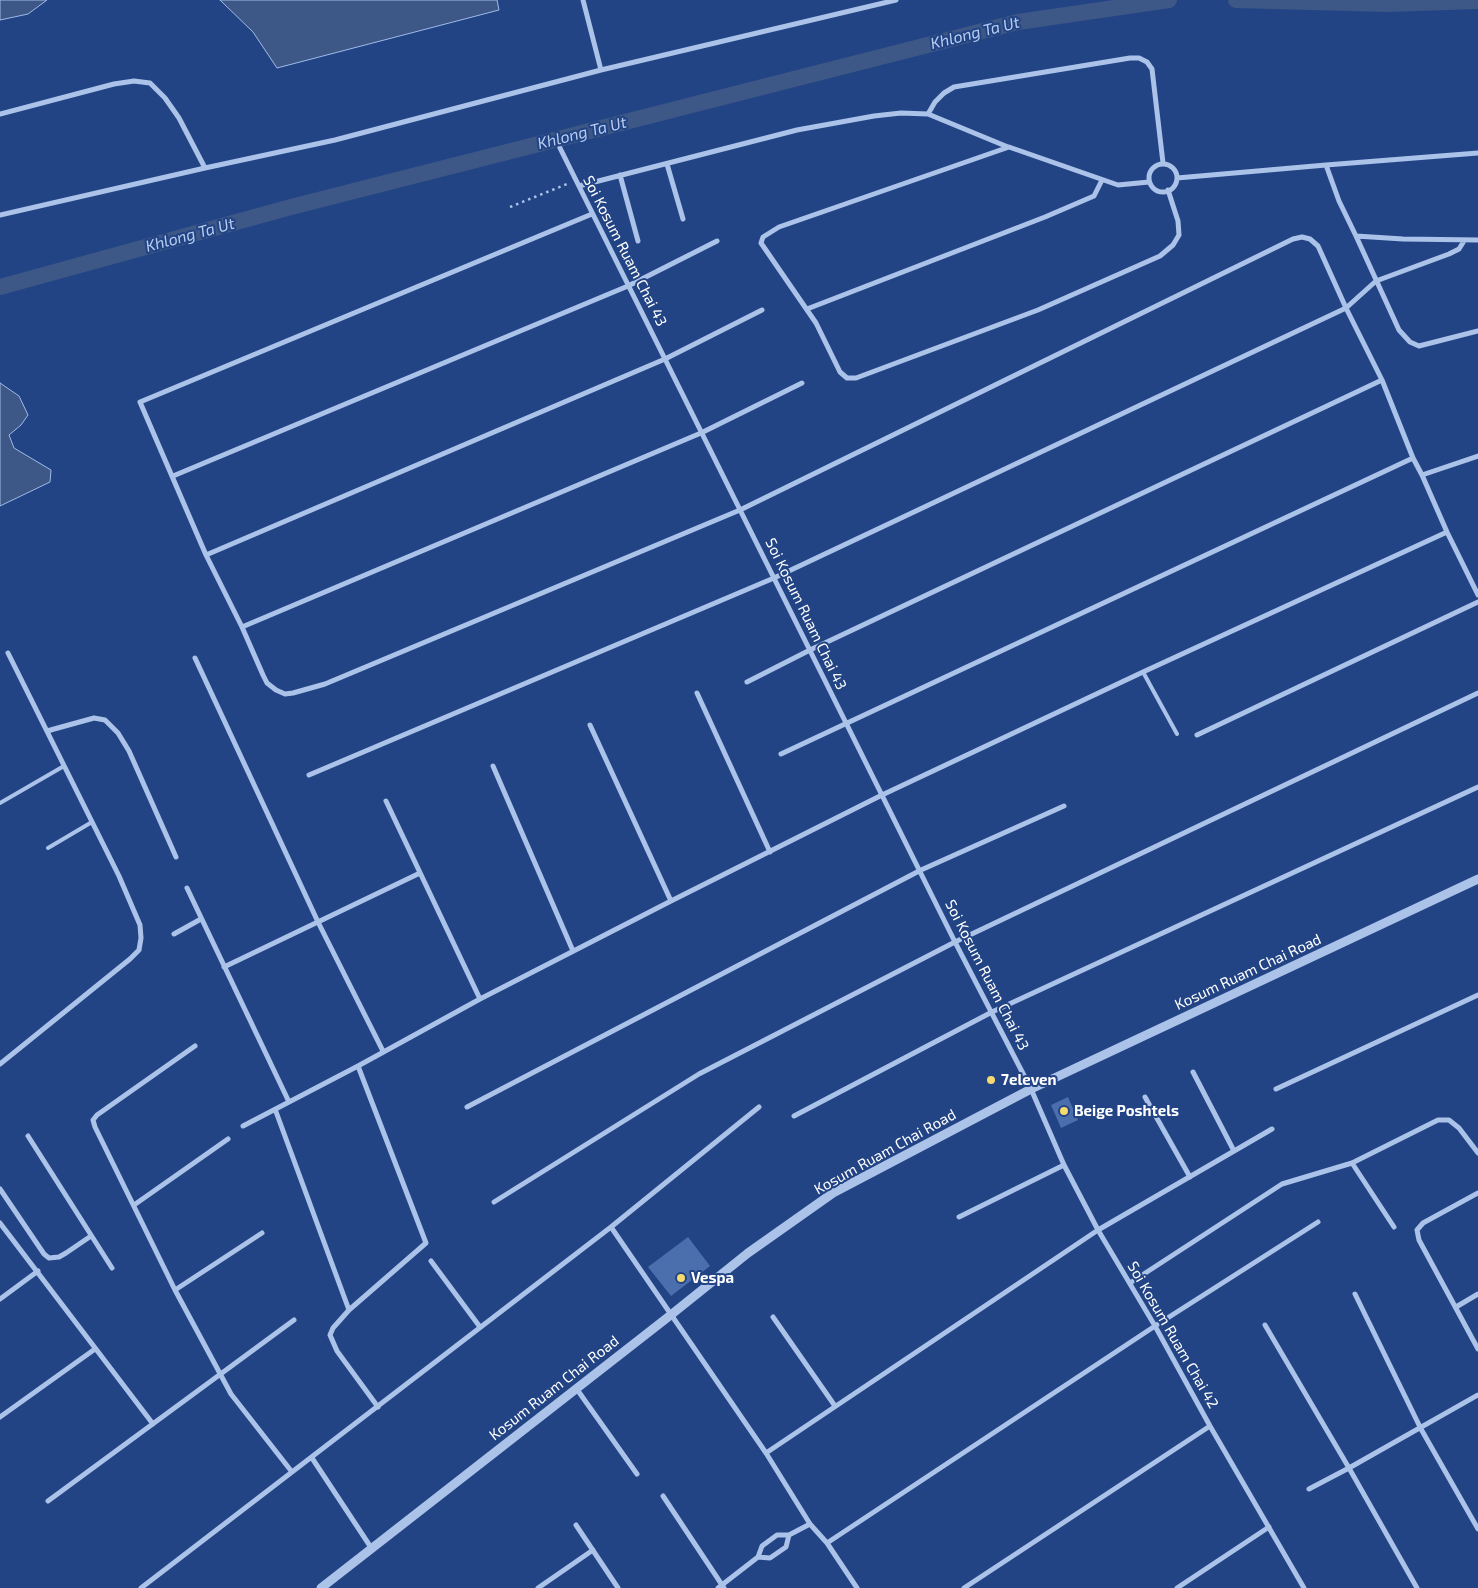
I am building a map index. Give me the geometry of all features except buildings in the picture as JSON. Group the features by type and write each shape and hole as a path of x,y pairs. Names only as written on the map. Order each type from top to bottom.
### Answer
{"street":[{"path":"583,0 601,70"},
{"path":"0,216 334,140 601,70 896,0"},
{"path":"928,114 935,102 954,87 1139,58 1147,62 1152,69 1163,163"},
{"path":"0,114 114,84 134,80 150,83 165,98 179,118 205,168"},
{"path":"579,186 797,130 874,116 901,114 928,114 1009,147 1118,186 1149,182"},
{"path":"1009,147 779,227 763,237 761,243 816,323 840,372 847,378 856,378 1038,310 1160,256 1173,245 1179,235 1178,220 1168,190"},
{"name":"Soi Kosum Ruam Chai 43","path":"560,148 921,870 955,942 1031,1089"},
{"path":"1177,178 1478,153"},
{"path":"1163,163 1173,167 1177,178 1173,188 1162,192 1152,188 1148,178 1152,167 1163,163"},
{"path":"667,164 683,219"},
{"path":"1326,165 1338,201 1399,330 1410,342 1419,346 1478,331"},
{"path":"620,175 638,241"},
{"path":"807,310 1036,221 1094,196 1102,180"},
{"path":"592,214 140,402 206,555 242,627 267,683 276,690 285,694 325,684 740,510 1292,238 1302,237 1310,239 1318,246 1382,380 1412,458 1422,475 1478,595"},
{"path":"1356,236 1478,240"},
{"path":"309,775 774,578 1346,308 1376,281 1449,254 1459,249 1464,241"},
{"path":"173,476 628,286 717,242"},
{"path":"206,555 664,359 762,310"},
{"path":"747,682 810,650 1382,380"},
{"path":"242,627 701,433 802,383"},
{"path":"1422,475 1478,456"},
{"path":"781,754 1412,458"},
{"path":"243,1126 480,999 671,900 882,795 1447,532"},
{"path":"1197,735 1478,602"},
{"path":"0,1064 130,960 139,950 141,938 140,924 120,876 8,653"},
{"path":"195,658 318,922 383,1052"},
{"path":"697,693 770,852"},
{"path":"494,1202 699,1074 955,942 1478,693"},
{"path":"47,731 94,718 105,720 118,733 129,750 176,857"},
{"path":"590,725 671,900"},
{"path":"493,766 573,951"},
{"path":"794,1116 992,1012 1478,787"},
{"path":"386,801 480,999"},
{"path":"467,1107 921,870 1064,806"},
{"path":"224,967 420,872"},
{"name":"Kosum Ruam Chai Road","path":"323,1587 748,1253 833,1193 1031,1089 1478,879"},
{"path":"187,888 289,1102"},
{"path":"174,934 202,919"},
{"path":"1276,1089 1478,995"},
{"path":"195,1046 98,1115 93,1120 94,1127 175,1290 231,1394 292,1472"},
{"path":"358,1066 426,1243 350,1310 333,1328 330,1336 337,1352 378,1407"},
{"path":"1193,1072 1234,1151"},
{"name":"Soi Kosum Ruam Chai 42","path":"1031,1089 1064,1166 1098,1230 1155,1326 1210,1426 1304,1588"},
{"path":"1145,1097 1190,1177"},
{"path":"141,1588 611,1227 759,1107"},
{"path":"275,1109 350,1310"},
{"path":"1130,1283 1282,1184 1352,1163 1438,1120 1450,1120 1459,1128 1478,1153"},
{"path":"766,1453 1098,1230 1272,1129"},
{"path":"28,1136 112,1268"},
{"path":"134,1205 228,1139"},
{"path":"1352,1163 1394,1227"},
{"path":"960,1217 1064,1166"},
{"path":"0,1189 44,1254 49,1258 66,1254 91,1236"},
{"path":"1478,1193 1424,1223 1417,1230 1419,1240 1478,1349"},
{"path":"827,1543 1155,1326 1318,1222"},
{"path":"0,1223 153,1424"},
{"path":"611,1227 766,1453 810,1524 827,1543 858,1588"},
{"path":"175,1290 262,1233"},
{"path":"431,1261 480,1327"},
{"path":"0,1299 38,1271"},
{"path":"1355,1294 1421,1429 1478,1529"},
{"path":"1456,1307 1478,1294"},
{"path":"772,1317 835,1406"},
{"path":"48,1501 294,1320"},
{"path":"1265,1325 1417,1588"},
{"path":"0,1417 95,1348"},
{"path":"576,1388 637,1474"},
{"path":"1309,1489 1421,1429 1478,1395"},
{"path":"964,1588 1210,1426"},
{"path":"312,1458 372,1548"},
{"path":"663,1496 721,1587 758,1557 762,1546 777,1534 789,1535 810,1524"},
{"path":"576,1524 618,1588"},
{"path":"1176,1588 1269,1527"},
{"path":"758,1557 770,1558 786,1547 789,1535"},
{"path":"538,1588 593,1550"}],"lane":[{"path":"1143,672 1177,734"},
{"path":"0,803 64,766"},
{"path":"48,848 92,822"}],"path":[{"path":"510,206 576,180"}],"water":[{"path":"0,0 47,0 28,14 0,20"},
{"path":"220,0 497,0 499,10 277,68 253,32"},
{"path":"0,383 19,396 28,415 21,425 9,435 14,448 51,470 50,482 0,506"}],"waterway":[{"name":"Khlong Ta Ut","path":"0,287 291,207 1018,22 1169,0"},
{"name":"Khlong Ta Ut","path":"1236,0 1387,4 1478,1"}],"place":[{"name":"7eleven","path":"991,1080"},
{"name":"Beige Poshtels","path":"1064,1111"},
{"name":"Vespa","path":"681,1278"}]}
